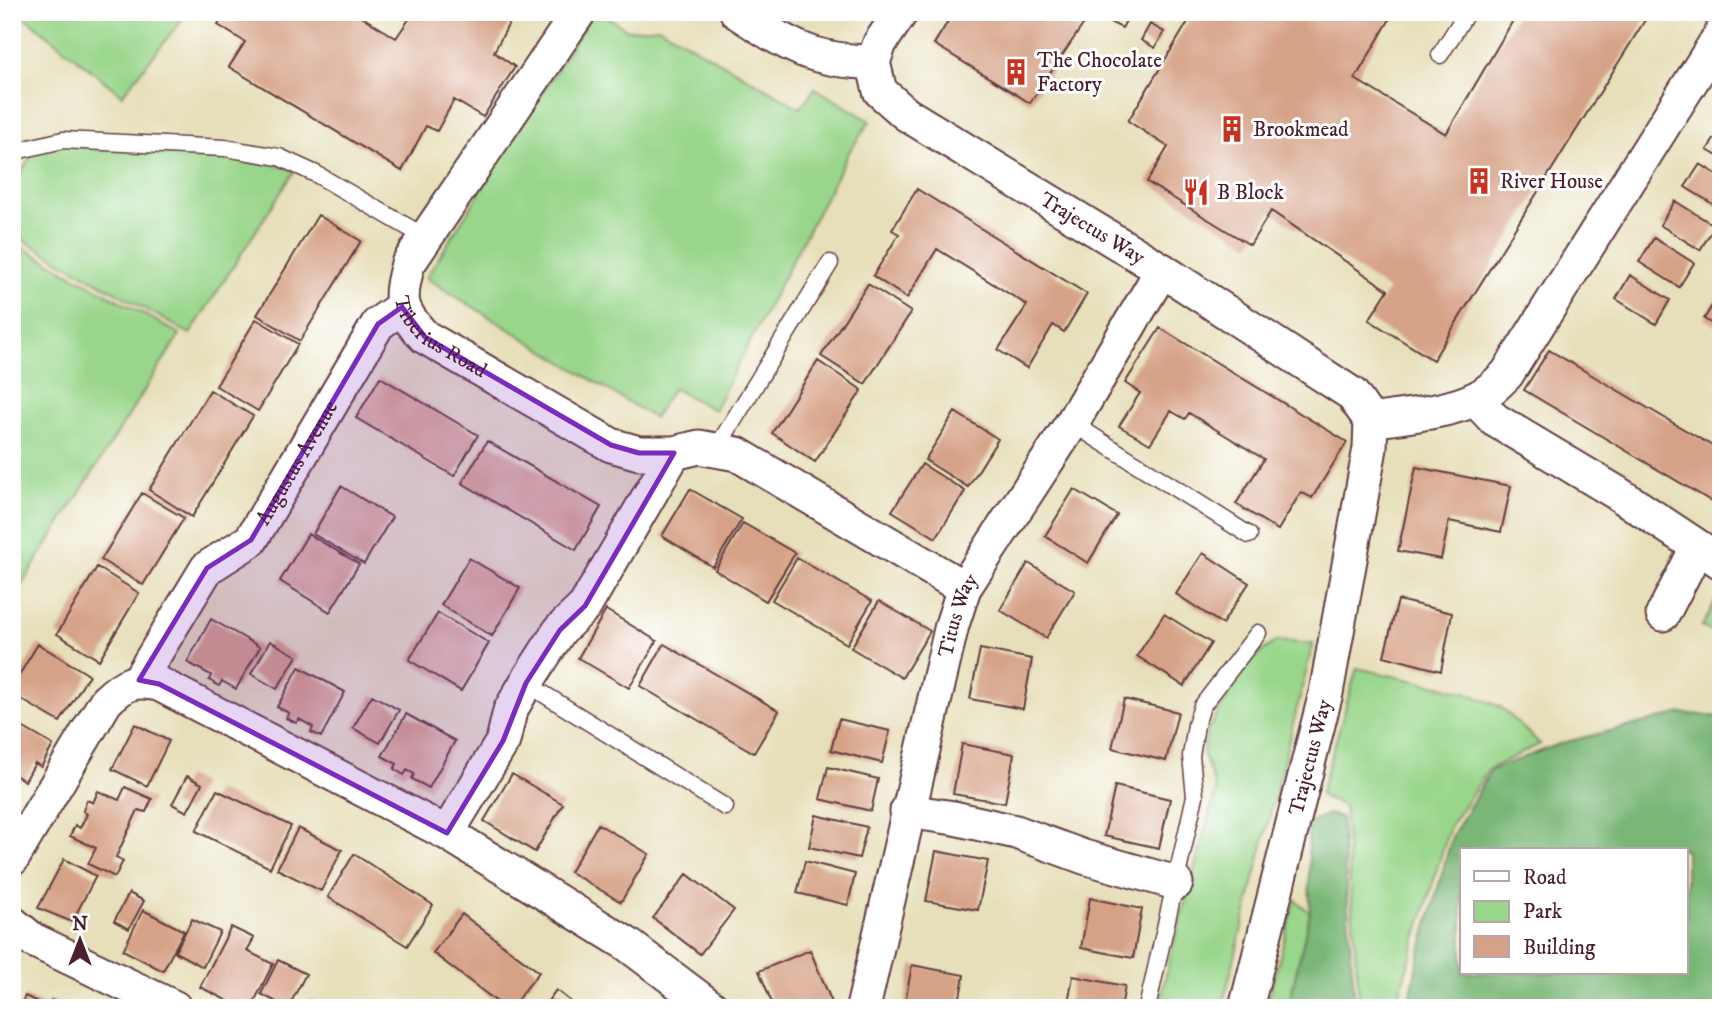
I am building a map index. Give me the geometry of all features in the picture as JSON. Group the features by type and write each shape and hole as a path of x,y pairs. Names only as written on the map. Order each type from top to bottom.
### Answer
{"street":[{"name":"Tiberius Road","path":"579,12 408,264 402,284 402,307 407,319 425,337 611,445 639,453 674,453 699,447 737,454 964,588"},
{"path":"737,12 797,50 818,57 851,62 873,62 880,43 901,12"},
{"path":"1371,421 1421,413 1475,399 1492,389 1507,374 1721,34"},
{"name":"Trajectus Way","path":"873,62 880,91 906,114 1162,270 1352,394 1371,421 1370,448 1326,694 1246,1008"},
{"name":"Titus Way","path":"863,1008 907,811 952,625 964,588 1072,423 1162,270"},
{"name":"Augustus Avenue","path":"12,859 106,701 121,687 139,680 207,568 251,540 378,324 402,307"},
{"path":"1475,399 1495,420 1617,493 1709,555 1663,614"},
{"path":"447,833 503,741 510,711 526,683 560,630 585,606 674,453"},
{"path":"139,680 159,684 447,833 627,944 712,1008"},
{"path":"907,811 1016,832 1084,857 1176,883"},
{"path":"12,923 33,940 175,1008"}],"lane":[{"path":"1440,55 1467,12"},
{"path":"12,152 63,140 225,148 279,157 316,174 425,237"},
{"path":"716,449 830,263"},
{"path":"1072,423 1248,535"},
{"path":"1147,1008 1195,796 1191,756 1202,706 1258,633"},
{"path":"526,683 725,807"}],"highlighted area":[{"path":"402,307 425,337 611,445 639,453 674,453 585,606 560,630 526,683 503,741 447,833 159,684 139,680 207,568 251,540 378,324"}],"green space":[{"path":"25,12 188,12 122,95 22,15"},
{"path":"593,12 600,12 628,30 659,27 800,108 815,88 870,121 849,152 714,410 673,388 654,418 426,278"},
{"path":"43,134 144,140 238,155 295,170 190,334 12,234 12,189"},
{"path":"12,242 180,334 12,600"},
{"path":"1716,600 1721,603 1721,636 1702,627"},
{"path":"1276,641 1313,644 1222,1008 1159,1008 1170,957 1216,790 1203,752 1208,730 1249,661"},
{"path":"1357,668 1465,692 1501,707 1540,744 1489,769 1450,826 1395,1008 1360,1008 1344,806 1320,795"},
{"path":"1682,713 1721,717 1721,862 1716,907 1721,1008 1408,1008 1417,964 1452,837 1491,770 1562,743"},
{"path":"1329,814 1341,817 1355,1008 1288,1008 1310,913 1308,823"},
{"path":"1295,899 1310,913 1288,1008 1266,1008"}],"building":[{"path":"226,12 354,12 396,38 414,12 515,12 494,52 515,67 483,117 454,100 437,131 426,126 402,171 229,67 245,42 218,25"},
{"name":"The Chocolate Factory","path":"954,12 1131,12 1122,28 1091,13 1030,103 934,44"},
{"path":"1194,12 1394,12 1355,79 1446,134 1518,12 1650,12 1433,360 1369,320 1388,290 1271,211 1250,245 1147,182 1168,147 1128,121"},
{"path":"1150,24 1164,32 1155,48 1141,40"},
{"path":"1721,129 1721,158 1707,150"},
{"path":"1700,164 1721,177 1721,209 1685,187"},
{"path":"917,189 1087,294 1064,332 1053,325 1027,368 998,350 1027,305 937,249 907,298 873,276 899,234 892,230"},
{"path":"1675,201 1715,226 1700,250 1660,225"},
{"path":"318,215 361,241 300,341 257,315"},
{"path":"1654,238 1694,263 1679,287 1639,262"},
{"path":"1630,275 1670,300 1656,324 1616,299"},
{"path":"868,284 911,312 865,384 821,356"},
{"path":"1721,291 1721,329 1704,319"},
{"path":"256,319 298,344 258,411 216,386"},
{"path":"1160,328 1347,442 1312,498 1301,492 1278,530 1236,504 1264,459 1189,413 1185,419 1171,411 1150,444 1119,426 1140,393 1125,383"},
{"path":"1549,350 1721,451 1721,507 1524,390"},
{"path":"818,361 862,390 815,462 772,433"},
{"path":"380,377 478,435 454,476 356,418"},
{"path":"210,390 253,416 192,517 149,490"},
{"path":"955,412 998,439 968,487 925,460"},
{"path":"487,441 601,507 576,550 462,483"},
{"path":"922,464 965,491 936,538 892,511"},
{"path":"1416,467 1511,486 1501,532 1449,521 1441,559 1398,551"},
{"path":"341,486 392,517 364,564 313,534"},
{"path":"690,489 742,519 713,567 662,536"},
{"path":"1074,489 1117,515 1088,563 1045,536"},
{"path":"142,493 184,518 143,585 101,560"},
{"path":"743,523 795,553 766,601 715,570"},
{"path":"308,534 359,564 330,612 280,581"},
{"path":"1203,553 1249,583 1222,624 1176,594"},
{"path":"469,558 520,588 492,636 441,605"},
{"path":"797,558 872,601 847,644 772,600"},
{"path":"1028,563 1075,591 1046,638 1000,610"},
{"path":"97,567 139,593 99,660 57,634"},
{"path":"1398,600 1452,613 1441,671 1384,656"},
{"path":"879,601 930,631 902,678 851,648"},
{"path":"606,610 657,641 629,688 578,658"},
{"path":"438,613 489,643 461,691 409,660"},
{"path":"1164,614 1211,643 1184,686 1137,656"},
{"path":"211,619 260,647 236,689 222,681 219,686 209,680 211,675 187,662"},
{"path":"270,641 297,656 277,689 251,674"},
{"path":"38,644 89,675 60,722 12,694 12,687"},
{"path":"664,644 779,711 754,753 640,686"},
{"path":"980,649 1032,659 1023,709 970,699"},
{"path":"299,667 345,692 321,737 311,732 313,727 299,719 296,723 286,718 289,713 277,707"},
{"path":"372,695 399,710 380,743 353,728"},
{"path":"1124,699 1178,712 1166,761 1112,748"},
{"path":"406,714 455,741 429,788 412,779 414,774 407,770 404,775 394,769 397,764 382,756"},
{"path":"839,719 890,731 882,763 831,750"},
{"path":"12,721 53,745 41,767 35,763 25,781 12,773"},
{"path":"135,724 169,741 147,786 112,769"},
{"path":"962,744 1014,754 1005,803 953,794"},
{"path":"828,767 878,779 871,811 820,799"},
{"path":"512,774 563,804 535,852 484,821"},
{"path":"187,776 202,784 187,812 172,804"},
{"path":"1115,786 1170,799 1159,848 1104,836"},
{"path":"125,787 152,799 146,812 138,810 116,857 123,861 115,877 88,864 96,848 70,836 75,825 80,828 87,814 83,811 87,800 93,803 98,791 119,800"},
{"path":"217,790 291,826 270,868 196,831"},
{"path":"816,815 867,827 859,858 809,847"},
{"path":"598,824 649,854 621,902 570,872"},
{"path":"298,828 342,850 321,891 277,869"},
{"path":"936,851 988,861 978,910 926,901"},
{"path":"354,854 433,905 407,946 328,897"},
{"path":"64,859 96,876 72,922 38,908"},
{"path":"805,861 855,874 848,905 797,893"},
{"path":"687,874 734,910 700,954 653,918"},
{"path":"129,893 144,901 129,929 114,921"},
{"path":"1090,898 1142,909 1133,958 1081,948"},
{"path":"143,910 184,931 163,971 123,950"},
{"path":"462,914 539,972 511,1008 505,1008 433,953"},
{"path":"192,919 220,932 203,967 175,952"},
{"path":"231,927 254,938 247,951 273,964 251,1008 242,1008 200,987"},
{"path":"810,950 833,1005 825,1008 774,1008 759,971"},
{"path":"278,960 306,974 288,1008 261,994"},
{"path":"912,965 964,975 958,1008 904,1008"},
{"path":"1073,976 1125,986 1121,1008 1067,1008"},
{"path":"556,990 579,1008 543,1008"},
{"path":"25,996 48,1007 51,1000 68,1008 19,1008"},
{"path":"310,1000 322,1008 304,1008"}],"place":[{"name":"The Chocolate Factory","path":"1016,72"},
{"name":"Brookmead","path":"1232,129"},
{"name":"River House","path":"1479,181"},
{"name":"B Block","path":"1196,192"}]}
